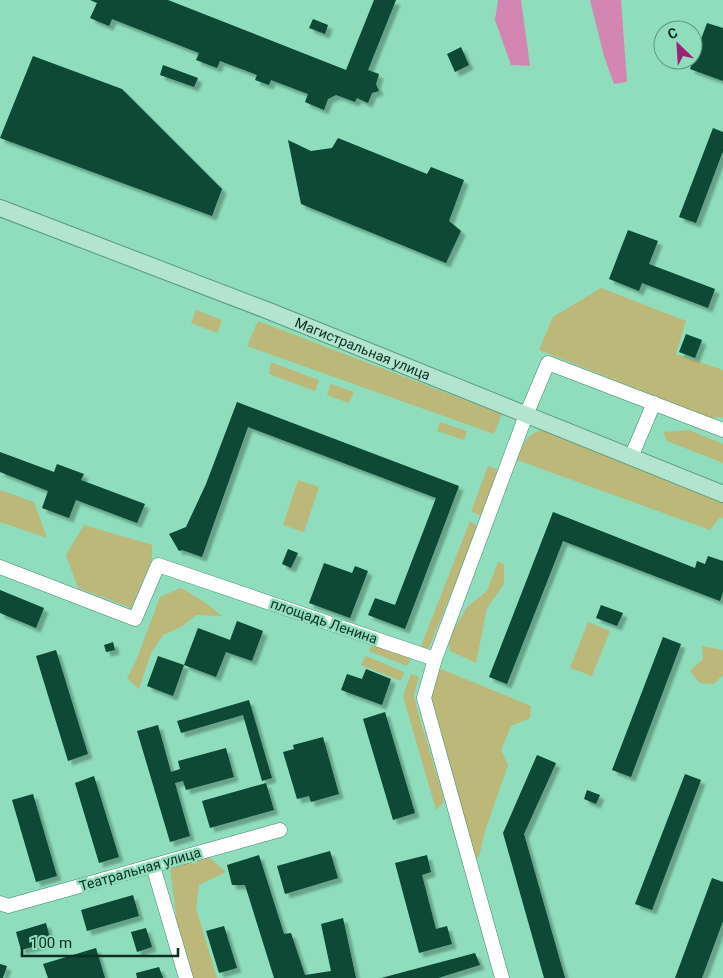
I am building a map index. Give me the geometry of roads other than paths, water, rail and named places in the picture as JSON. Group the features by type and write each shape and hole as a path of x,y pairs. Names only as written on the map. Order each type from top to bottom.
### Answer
{"main road":[{"name":"Магистральная улица","path":"0,208 269,311 723,494"}],"street":[{"path":"502,978 424,698 435,659 526,415 548,363 723,430"},
{"path":"632,456 654,403"},
{"name":"площадь Ленина","path":"0,567 135,619 158,565 435,659"},
{"name":"Театральная улица","path":"0,903 8,906 280,830"},
{"path":"153,866 186,978"}]}
